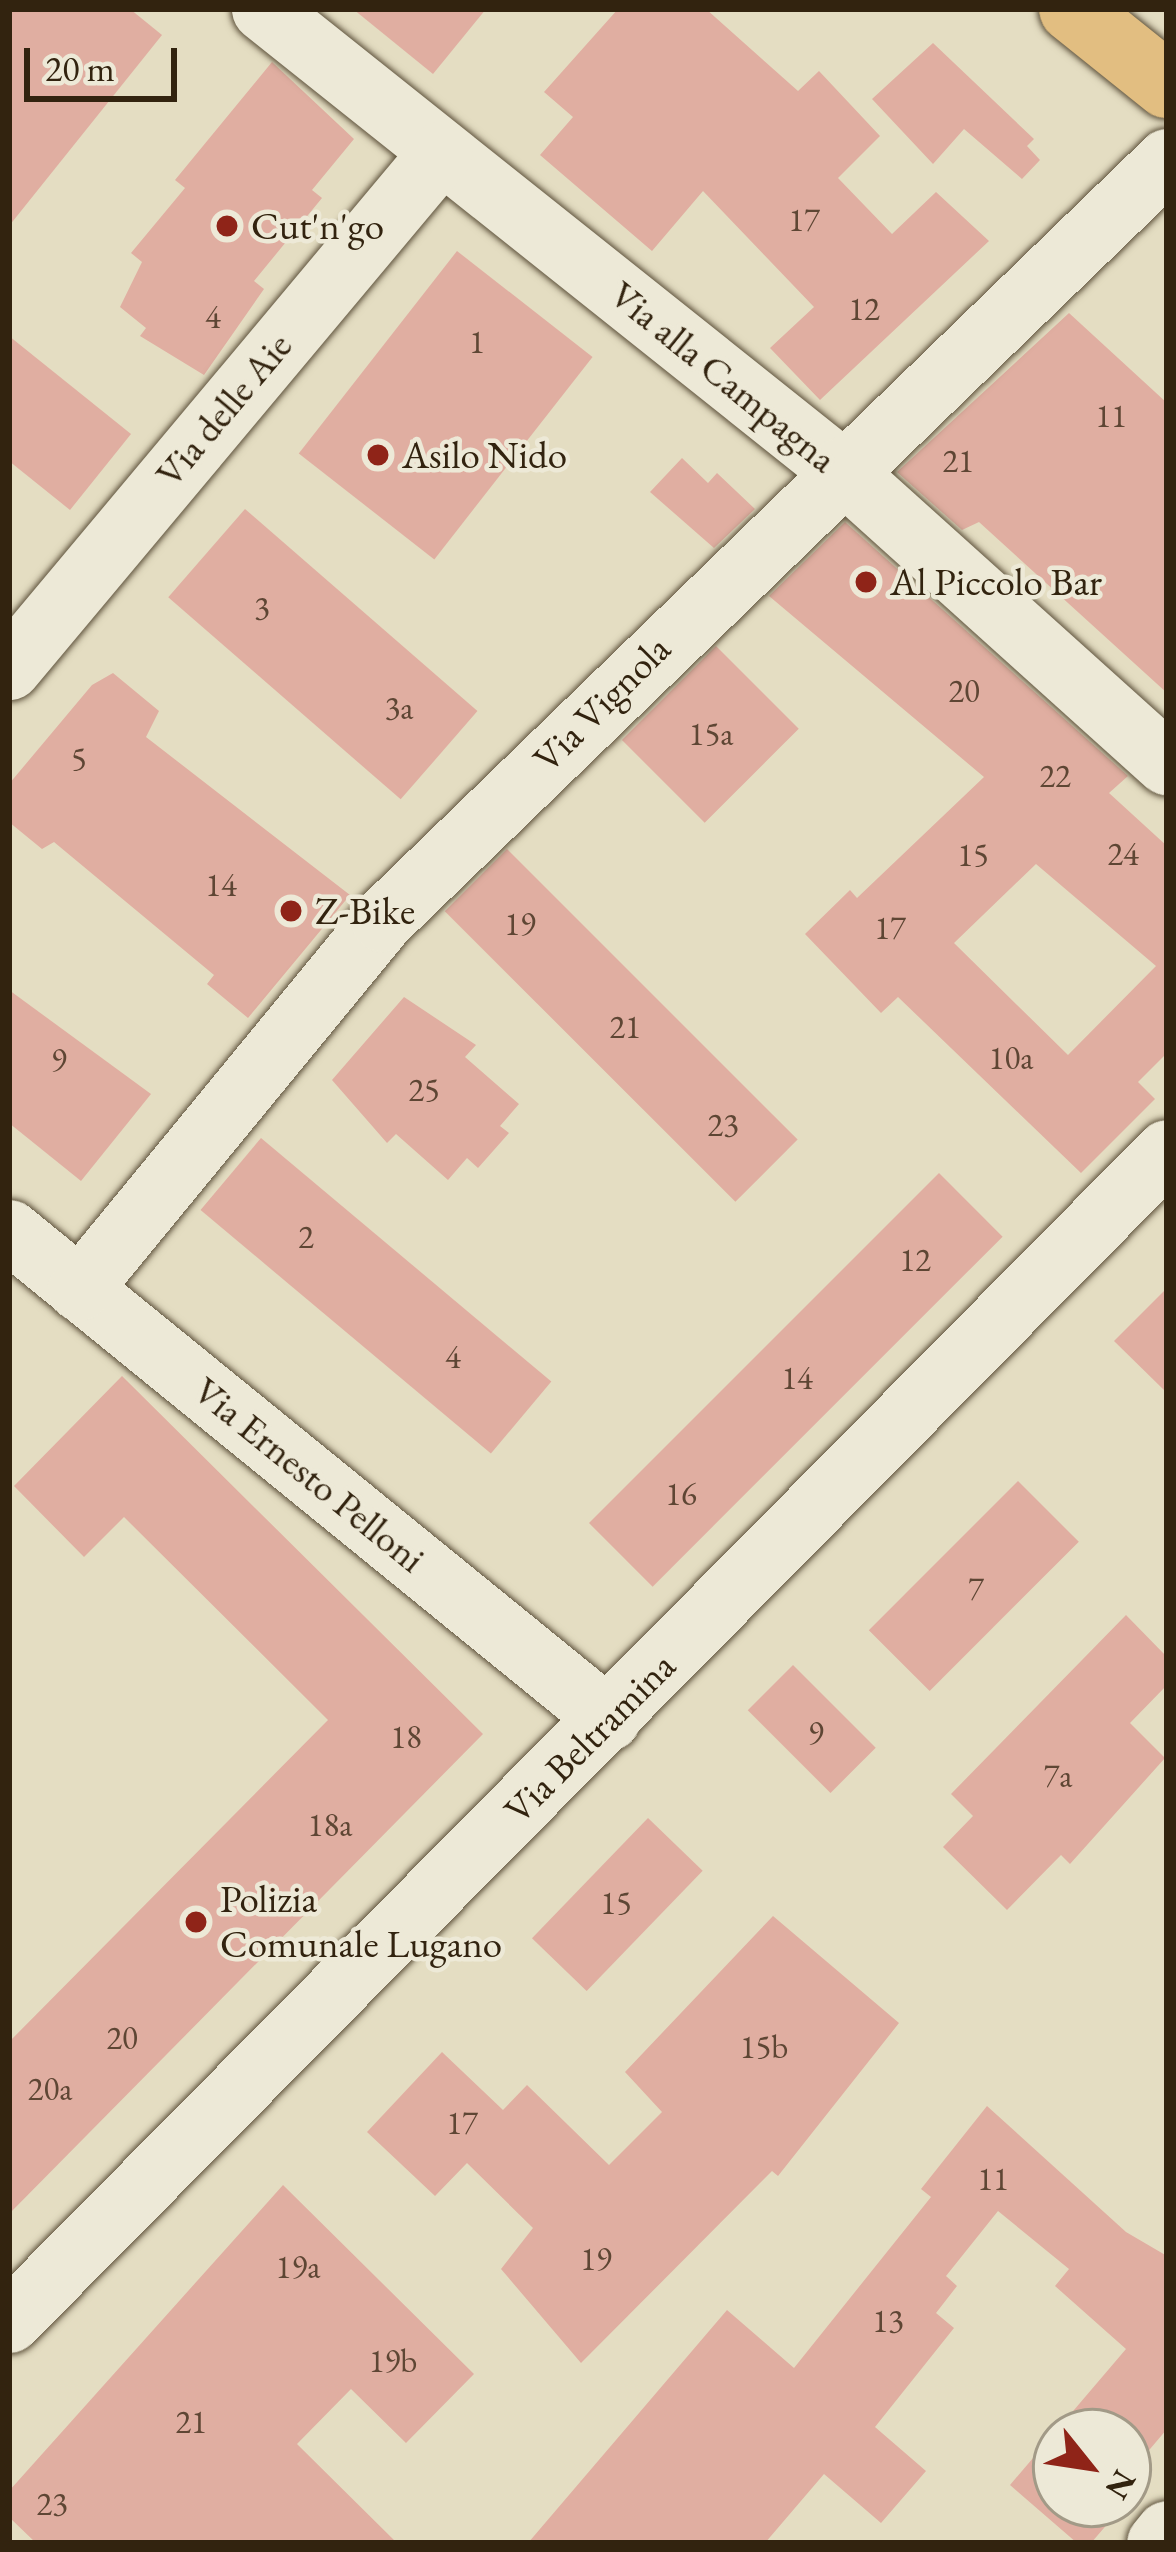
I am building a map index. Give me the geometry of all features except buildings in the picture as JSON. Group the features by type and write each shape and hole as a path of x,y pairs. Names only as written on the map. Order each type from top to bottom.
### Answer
{"main road":[{"path":"1072,9 1167,85"}],"street":[{"name":"Via alla Campagna","path":"263,9 840,469 1167,763"},
{"name":"Via delle Aie","path":"9,668 440,153"},
{"name":"Via Vignola","path":"79,1288 382,920 840,469 1167,160"},
{"name":"Via Beltramina","path":"9,2321 1167,1151"},
{"name":"Via Ernesto Pelloni","path":"9,1231 609,1719"},
{"path":"1158,2543 1167,2532"}],"place":[{"name":"Cut'n'go","path":"227,226"},
{"name":"Asilo Nido","path":"378,455"},
{"name":"Al Piccolo Bar","path":"866,582"},
{"name":"Z-Bike","path":"291,911"},
{"name":"Polizia Comunale Lugano","path":"196,1922"}]}
